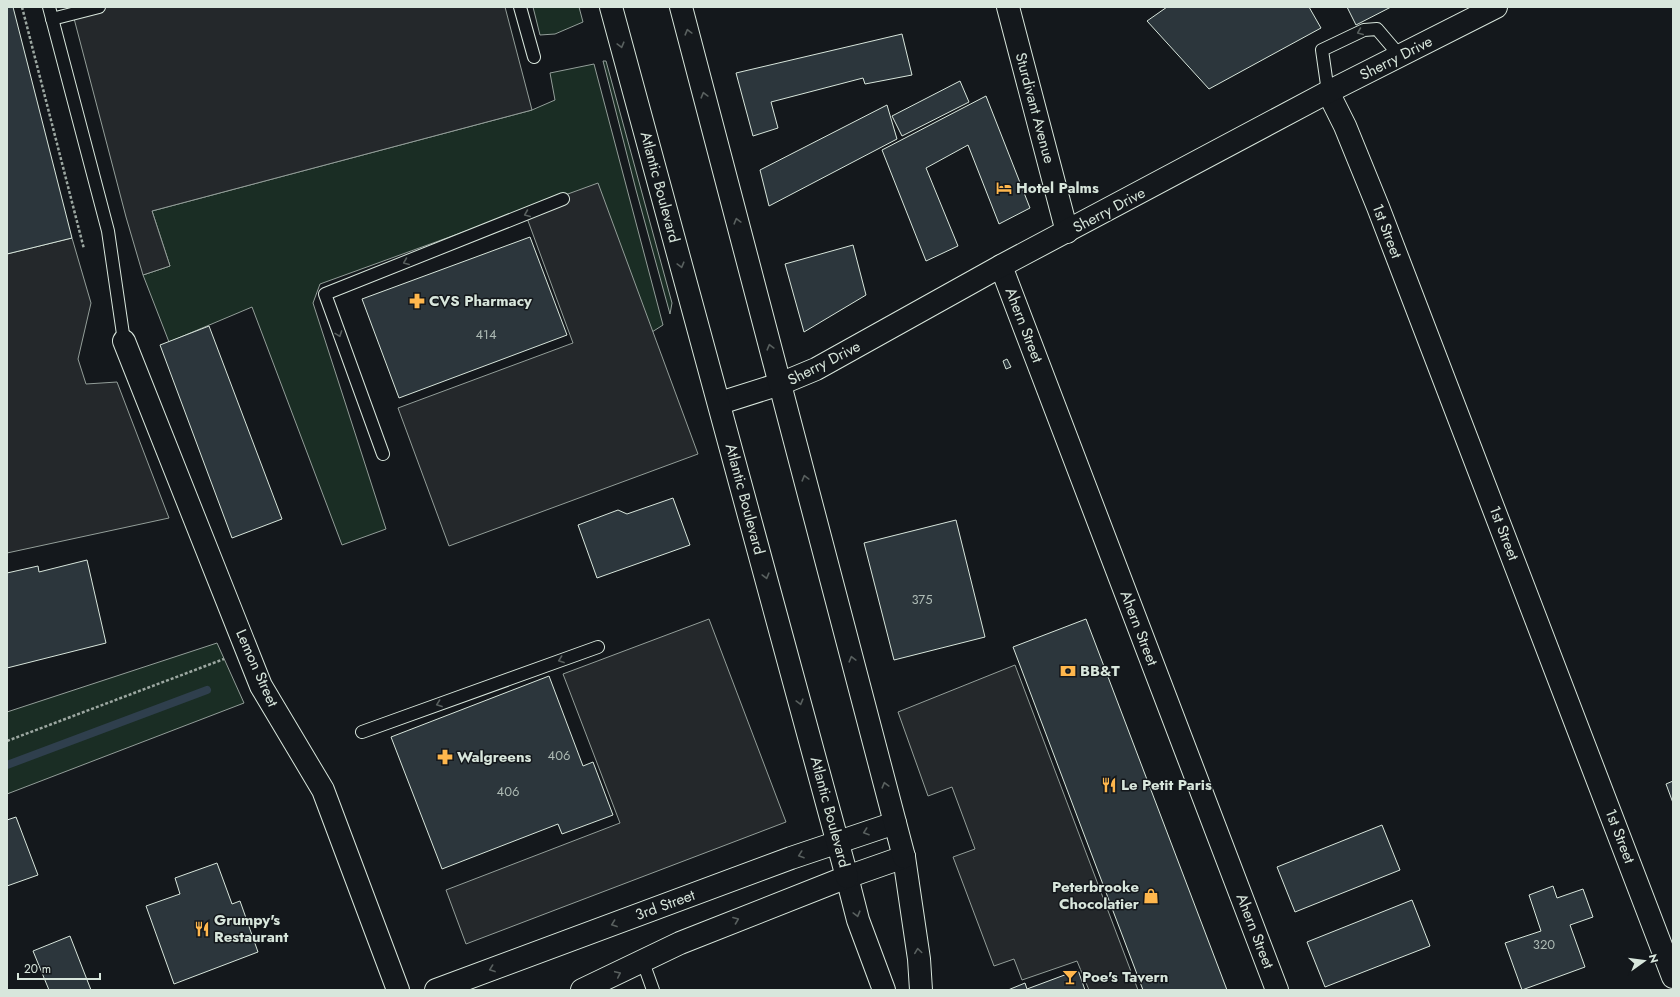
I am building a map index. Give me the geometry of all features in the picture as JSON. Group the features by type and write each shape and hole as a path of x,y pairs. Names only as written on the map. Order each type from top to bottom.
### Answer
{"main road":[{"name":"Atlantic Boulevard","path":"611,7 720,403 858,920 884,990"},
{"path":"681,7 904,857 919,959 921,990"},
{"name":"Sturdivant Avenue","path":"1008,7 1067,232"},
{"name":"Sherry Drive","path":"720,403 780,384 816,369 1001,266 1328,92 1496,7"},
{"name":"1st Street","path":"1328,92 1345,126 1381,214 1673,977"},
{"name":"Ahern Street","path":"1001,266 1277,990"},
{"name":"Lemon Street","path":"124,341 261,686 323,790 398,990"},
{"name":"3rd Street","path":"436,990 791,858 895,823"},
{"path":"582,990 680,943 847,877 904,857"}],"lane":[{"path":"99,7 51,13 108,231 124,341"},
{"path":"520,7 534,57"},
{"path":"1328,92 1322,50 1364,30 1377,29 1400,56"},
{"path":"383,454 325,294 563,199"},
{"path":"362,732 598,647"},
{"path":"643,962 653,990"}],"path":[{"path":"22,7 84,249"},
{"path":"7,741 247,650"}],"green space":[{"path":"533,7 579,7 583,22 555,34 540,35"},
{"path":"603,61 606,61 672,303 670,314 636,190"},
{"path":"594,64 663,325 641,339 524,210 320,284 313,303 386,529 342,545 252,307 169,342 143,275 170,266 152,211 532,110 555,100 550,73"},
{"path":"217,643 244,703 7,794 7,712"}],"shaded area":[{"path":"71,7 505,7 532,110 152,211 170,266 143,275 126,217"},
{"path":"598,183 698,454 449,546 398,408 573,343 524,210"},
{"path":"72,238 91,303 78,359 86,384 117,382 169,518 7,553 7,254"},
{"path":"709,619 786,822 466,944 446,890 620,823 563,674"},
{"path":"1015,665 1138,990 1089,990 1077,961 1022,980 1014,959 994,966 953,857 975,849 952,787 928,796 898,712"}],"building":[{"path":"7,7 13,7 72,238 7,254"},
{"path":"1167,7 1309,7 1321,28 1209,89 1147,21"},
{"path":"1347,7 1391,7 1356,25"},
{"path":"902,34 912,75 865,84 863,78 771,102 778,128 753,136 736,73"},
{"path":"960,81 969,102 902,136 892,116"},
{"name":"Hotel Palms","path":"986,96 1030,208 999,224 968,145 926,168 958,246 926,261 882,150"},
{"path":"887,105 897,139 769,206 760,170"},
{"name":"CVS Pharmacy","path":"530,237 567,335 399,398 362,299"},
{"path":"853,245 866,295 804,332 785,264"},
{"path":"209,326 282,519 232,538 160,345"},
{"path":"1007,359 1011,367 1006,369 1003,361"},
{"path":"673,498 690,545 597,578 578,525 618,510 627,514"},
{"path":"956,520 985,637 894,660 864,543"},
{"path":"87,560 106,643 7,668 7,573 38,566 39,572"},
{"path":"1086,619 1227,990 1143,990 1013,647"},
{"name":"Walgreens","path":"549,676 583,766 593,762 613,815 562,834 558,824 442,869 391,737"},
{"path":"1673,781 1673,803 1666,784"},
{"path":"16,817 38,875 7,886 7,820"},
{"path":"1382,825 1400,870 1295,912 1277,867"},
{"name":"Grumpy's Restaurant","path":"217,863 232,904 240,901 258,952 174,984 146,906 180,894 175,878"},
{"path":"1553,886 1557,898 1583,889 1593,917 1570,925 1585,967 1522,990 1505,943 1541,931 1529,895"},
{"path":"1412,900 1430,946 1325,987 1307,942"},
{"path":"70,936 91,990 49,990 33,951"},
{"name":"Poe's Tavern","path":"1078,970 1085,990 1008,990 1025,983 1027,989"}],"waterway":[{"path":"7,765 207,690"}],"place":[{"name":"Hotel Palms","path":"1004,188"},
{"name":"CVS Pharmacy","path":"417,301"},
{"name":"BB&T","path":"1068,671"},
{"name":"Walgreens","path":"445,757"},
{"name":"Le Petit Paris","path":"1109,785"},
{"name":"Peterbrooke Chocolatier","path":"1151,896"},
{"name":"Grumpy's Restaurant","path":"202,929"},
{"name":"Poe's Tavern","path":"1070,977"}]}
